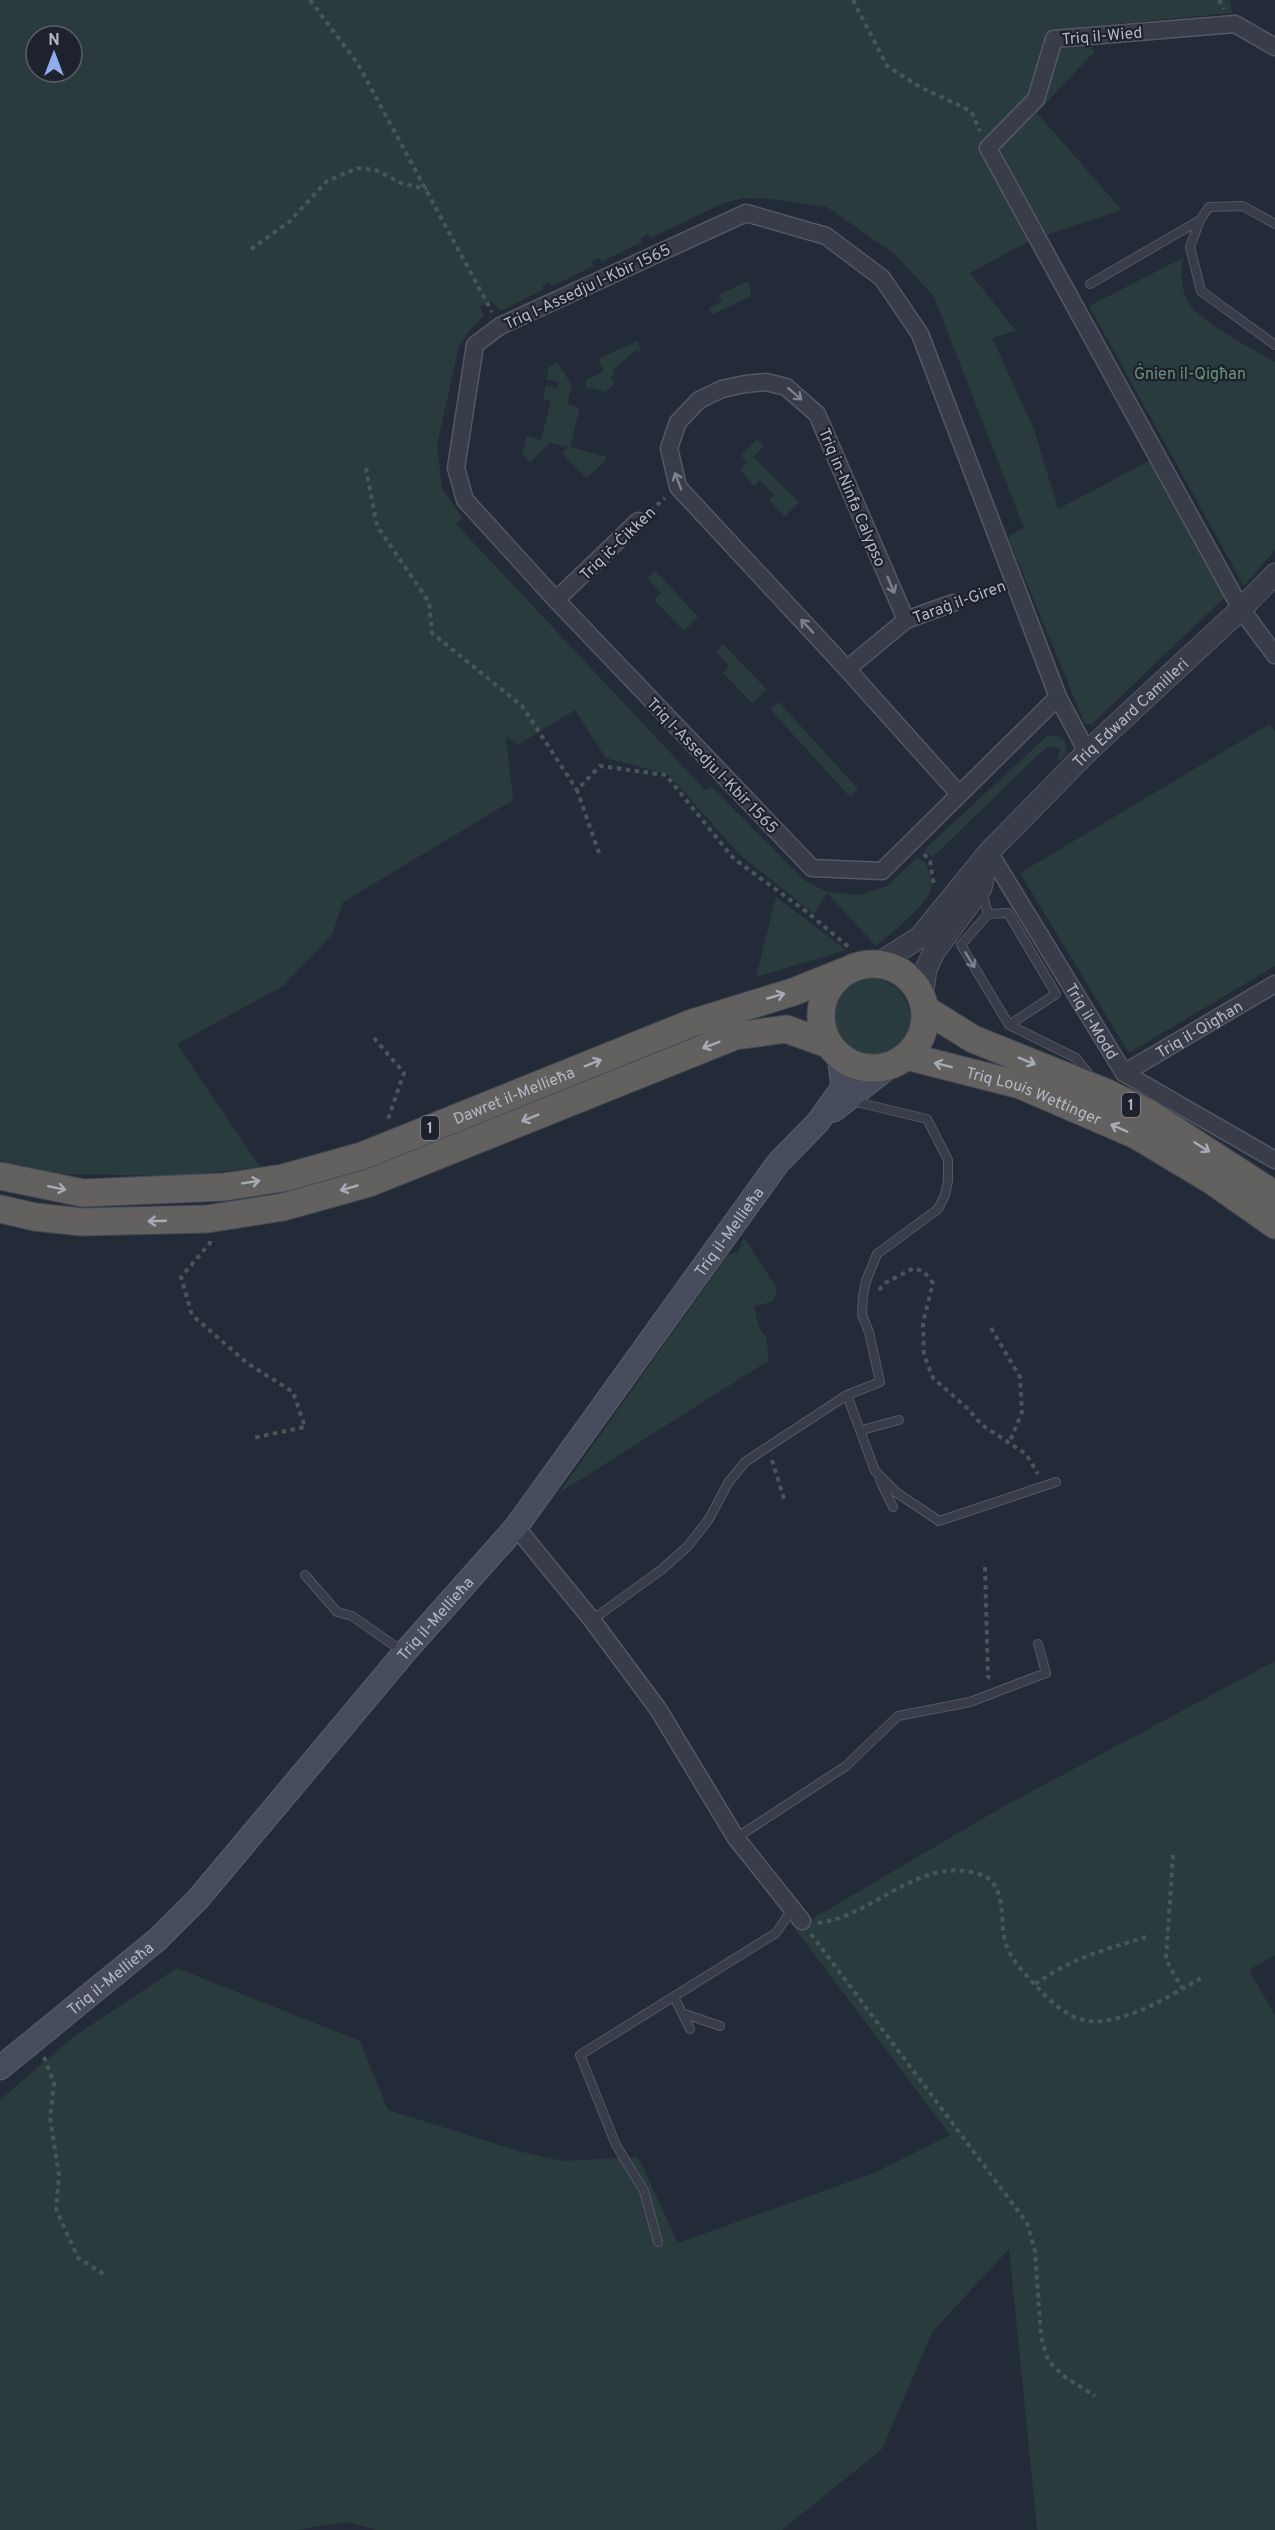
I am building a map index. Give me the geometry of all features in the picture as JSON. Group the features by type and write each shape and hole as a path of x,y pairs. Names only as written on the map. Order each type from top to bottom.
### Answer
{"highway":[{"path":"863,966 899,970 913,981 924,1003 924,1028 919,1042 899,1061 873,1068 852,1064 834,1050 820,1023 821,1004 828,987 863,966"},
{"name":"Dawret il-Mellieħa","path":"0,1176 83,1193 212,1188 283,1178 362,1156 692,1023 793,992 863,966"},
{"name":"Triq Louis Wettinger","path":"924,1003 973,1039 1105,1092 1150,1114 1275,1195"},
{"name":"Dawret il-Mellieħa","path":"0,1209 35,1217 82,1222 207,1219 283,1207 369,1183 735,1036 786,1029 834,1050"},
{"name":"Triq Louis Wettinger","path":"899,1061 1020,1085 1136,1135 1211,1180 1275,1225"}],"main road":[{"name":"Triq il-Mellieħa","path":"0,2068 36,2036 158,1939 198,1899 404,1653 516,1527 778,1163 818,1122 843,1087 834,1050"},
{"name":"Triq il-Mellieħa","path":"818,1122 899,1061"}],"street":[{"name":"Triq il-Wied","path":"988,148 1036,99 1054,39 1235,24 1275,47"},
{"path":"988,148 1241,609 1275,654"},
{"name":"Triq l-Assedju l-Kbir 1565","path":"1058,697 959,794 914,842 882,871 812,868 556,600 465,500 456,468 475,345 500,326 746,213 826,236 882,278 920,334 1058,697 1087,752"},
{"name":"Triq in-Ninfa Calypso","path":"906,620 817,414 786,387 766,382 722,389 699,400 678,422 669,448 678,487 959,794"},
{"name":"Triq iċ-Ċikken","path":"556,600 638,521"},
{"name":"Triq Edward Camilleri","path":"863,966 920,937 988,852 1087,752 1241,609 1275,574"},
{"name":"Taraġ il-Giren","path":"906,620 953,603"},
{"path":"847,669 906,620"},
{"path":"924,1003 926,969 934,952 981,888 988,852"},
{"name":"Triq il-Modd","path":"988,852 1124,1073 1272,1154"},
{"name":"Triq il-Qigħan","path":"1124,1073 1275,984"},
{"path":"516,1527 592,1620 658,1708 736,1838 802,1922"}],"lane":[{"path":"1275,224 1243,206 1209,207 1200,220 1190,247 1201,291 1275,345"},
{"path":"1090,284 1200,220"},
{"path":"981,888 988,914"},
{"path":"1009,1026 1056,994 1008,913 988,914 961,945 1009,1026 1076,1058 1105,1092"},
{"path":"592,1620 661,1570 688,1546 709,1520 728,1483 745,1462 847,1395 880,1382 869,1332 862,1315 866,1281 877,1254 938,1209 945,1195 948,1161 927,1119 849,1100"},
{"path":"847,1395 862,1430 875,1472 893,1507"},
{"path":"862,1430 899,1420"},
{"path":"875,1472 897,1493 939,1521 1056,1482"},
{"path":"305,1575 337,1612 351,1616 404,1653"},
{"path":"736,1838 846,1766 898,1716 970,1702 1046,1673 1038,1644"},
{"path":"658,2242 644,2191 616,2145 579,2055 776,1933 789,1914 790,1907"},
{"path":"674,1997 690,2029"},
{"path":"682,2013 720,2026"}],"path":[{"path":"310,0 358,64 428,189 500,326"},
{"path":"853,0 887,66 920,87 971,111 988,148"},
{"path":"251,249 289,222 327,181 358,168 376,170 403,184 428,189"},
{"path":"366,468 377,526 429,602 432,633 522,706 577,790 599,853"},
{"name":"Triq iċ-Ċikken","path":"638,521 678,487"},
{"name":"Taraġ il-Giren","path":"953,603 1013,581"},
{"path":"577,790 600,766 666,775 734,859 807,912 863,966"},
{"path":"914,842 930,861 935,883"},
{"path":"374,1038 404,1072 390,1118 373,1127 380,1148"},
{"path":"207,1219 210,1243 181,1277 192,1315 248,1363 293,1392 304,1427 253,1438"},
{"path":"862,1308 885,1283 914,1268 924,1272 933,1283 923,1323 924,1355 933,1378 968,1408 982,1425 1010,1441 1026,1454 1045,1486"},
{"path":"991,1328 1020,1377 1022,1412 1010,1441"},
{"path":"768,1448 785,1502"},
{"path":"985,1567 988,1677 1017,1684"},
{"path":"1173,1855 1166,1960 1182,1988"},
{"path":"802,1922 820,1923 853,1912 909,1882 944,1872 961,1870 991,1879 1001,1901 1005,1940 1011,1958 1054,2005 1076,2018 1099,2020 1124,2016 1153,2005 1201,1978"},
{"path":"802,1922 1027,2223 1035,2251 1041,2337 1048,2360 1062,2375 1095,2396"},
{"path":"1035,1984 1059,1967 1085,1955 1146,1937"},
{"path":"36,2036 54,2083 50,2118 59,2175 56,2209 78,2258 107,2276"}],"green space":[{"path":"0,0 1230,0 1232,13 1082,27 1094,52 1037,113 1122,210 1031,240 970,273 1016,331 992,338 1034,429 1058,509 1151,460 1226,596 1092,724 1085,724 1008,537 1024,528 934,297 896,255 827,207 771,199 744,198 724,203 650,238 647,234 641,238 642,242 602,262 599,258 592,261 594,266 552,286 549,282 542,285 544,289 501,311 492,302 480,306 484,316 459,346 437,445 442,488 462,518 456,524 706,791 712,787 804,880 827,892 859,895 887,886 917,858 926,863 931,877 930,893 909,918 876,946 827,893 814,914 740,855 668,774 606,758 575,710 518,745 506,736 513,800 343,902 332,935 283,986 177,1044 260,1167 181,1176 50,1174 0,1160"},
{"name":"Ġnien il-Qigħan","path":"1183,258 1183,290 1193,308 1226,334 1275,362 1275,550 1244,586 1089,306"},
{"path":"748,281 751,296 712,315 709,308 722,301 719,295"},
{"path":"637,341 641,349 638,353 636,350 613,370 615,372 610,379 615,383 605,392 586,387 586,380 604,371 598,359"},
{"path":"557,363 572,385 567,404 580,408 570,447 607,457 586,478 562,453 569,447 550,443 530,462 522,454 527,436 541,440 551,401 543,399 546,385 557,388 559,382 546,379 549,366"},
{"path":"757,439 764,446 753,457 799,502 784,517 769,500 774,495 760,480 754,486 740,470 747,463 741,455"},
{"path":"656,571 698,617 684,631 654,600 661,593 648,578"},
{"path":"723,644 767,690 752,703 723,673 729,666 716,652"},
{"path":"779,702 858,789 850,797 770,709"},
{"path":"1270,724 1275,732 1275,966 1129,1053 1020,873"},
{"path":"1047,736 1059,736 1065,741 1066,755 1057,762 1060,748 1048,747 1042,751 933,857 924,850"},
{"path":"776,897 846,950 756,977"},
{"path":"870,978 885,981 898,990 907,1003 910,1018 907,1033 898,1046 885,1055 870,1058 855,1055 842,1046 833,1033 830,1018 833,1003 842,990 855,981"},
{"path":"744,1237 777,1289 773,1301 754,1307 759,1327 767,1338 768,1361 559,1493 728,1255 738,1252"},
{"path":"1275,1661 1275,1955 1249,1970 1275,2016 1275,2530 1037,2530 1009,2249 933,2331 882,2449 782,2530 377,2530 348,2522 295,2530 0,2530 0,2100 73,2037 177,1968 360,2041 388,2110 522,2152 563,2161 638,2157 678,2243 874,2173 950,2135 795,1929 999,1809"}]}
